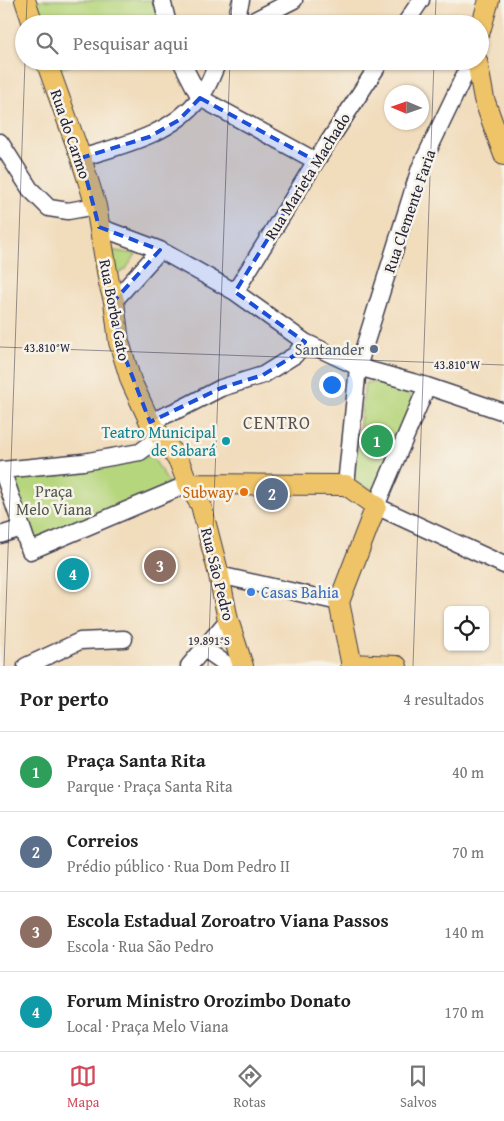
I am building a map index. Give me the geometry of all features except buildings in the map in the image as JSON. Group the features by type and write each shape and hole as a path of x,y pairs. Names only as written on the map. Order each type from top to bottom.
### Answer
{"main road":[{"path":"25,0 30,15"},
{"path":"476,0 477,15"},
{"path":"485,15 489,0"},
{"name":"Rua do Carmo","path":"49,70 96,206"},
{"path":"479,70 484,99 504,155"},
{"name":"Rua Borba Gato","path":"96,206 114,302 119,342 131,381 155,430"},
{"path":"155,430 179,461 188,484 346,485 376,506 339,602 352,665 397,666"},
{"name":"Rua São Pedro","path":"188,484 201,505 219,575 228,620 243,666"}],"street":[{"path":"162,0 166,15"},
{"path":"237,15 241,0"},
{"path":"265,15 294,0"},
{"path":"411,15 421,0"},
{"path":"186,70 200,98 316,160"},
{"path":"81,158 148,137 179,120 200,98 214,70"},
{"name":"Rua Marieta Machado","path":"235,292 316,160 375,70"},
{"name":"Rua Clemente Faria","path":"346,485 358,367 420,168 468,70"},
{"path":"0,142 30,189 49,208 68,212 96,206"},
{"path":"99,227 160,250 235,292 305,342 358,367 427,386 504,412"},
{"path":"114,302 160,250"},
{"path":"188,484 30,551 1,471 83,462 140,452 155,430 182,408 221,388 263,375 295,355 305,342"},
{"path":"427,386 376,506 504,564"},
{"path":"0,535 22,528"},
{"path":"219,575 339,602"},
{"path":"189,666 228,620"},
{"path":"26,666 80,640 124,639"},
{"path":"203,648 229,666"}],"highlighted area":[{"path":"200,98 316,161 235,292 305,342 295,355 263,375 221,388 150,422 119,342 114,301 160,250 99,227 81,158 149,137 179,120"}],"green space":[{"path":"35,0 155,0 159,15 41,15"},
{"path":"109,250 136,254 126,269 113,277"},
{"path":"374,382 396,388 415,400 374,490 353,482 365,383"},
{"name":"Praça Melo Viana","path":"152,456 171,487 33,540 12,477"}],"place":[{"name":"Santander","path":"374,349"},
{"name":"Teatro Municipal de Sabará","path":"226,441"},
{"name":"Praça Santa Rita","path":"377,441"},
{"name":"Subway","path":"244,492"},
{"name":"Correios","path":"272,494"},
{"name":"Escola Estadual Zoroatro Viana Passos","path":"160,566"},
{"name":"Forum Ministro Orozimbo Donato","path":"73,574"},
{"name":"Casas Bahia","path":"251,592"}],"district":[{"name":"CENTRO","path":"277,423"}]}
